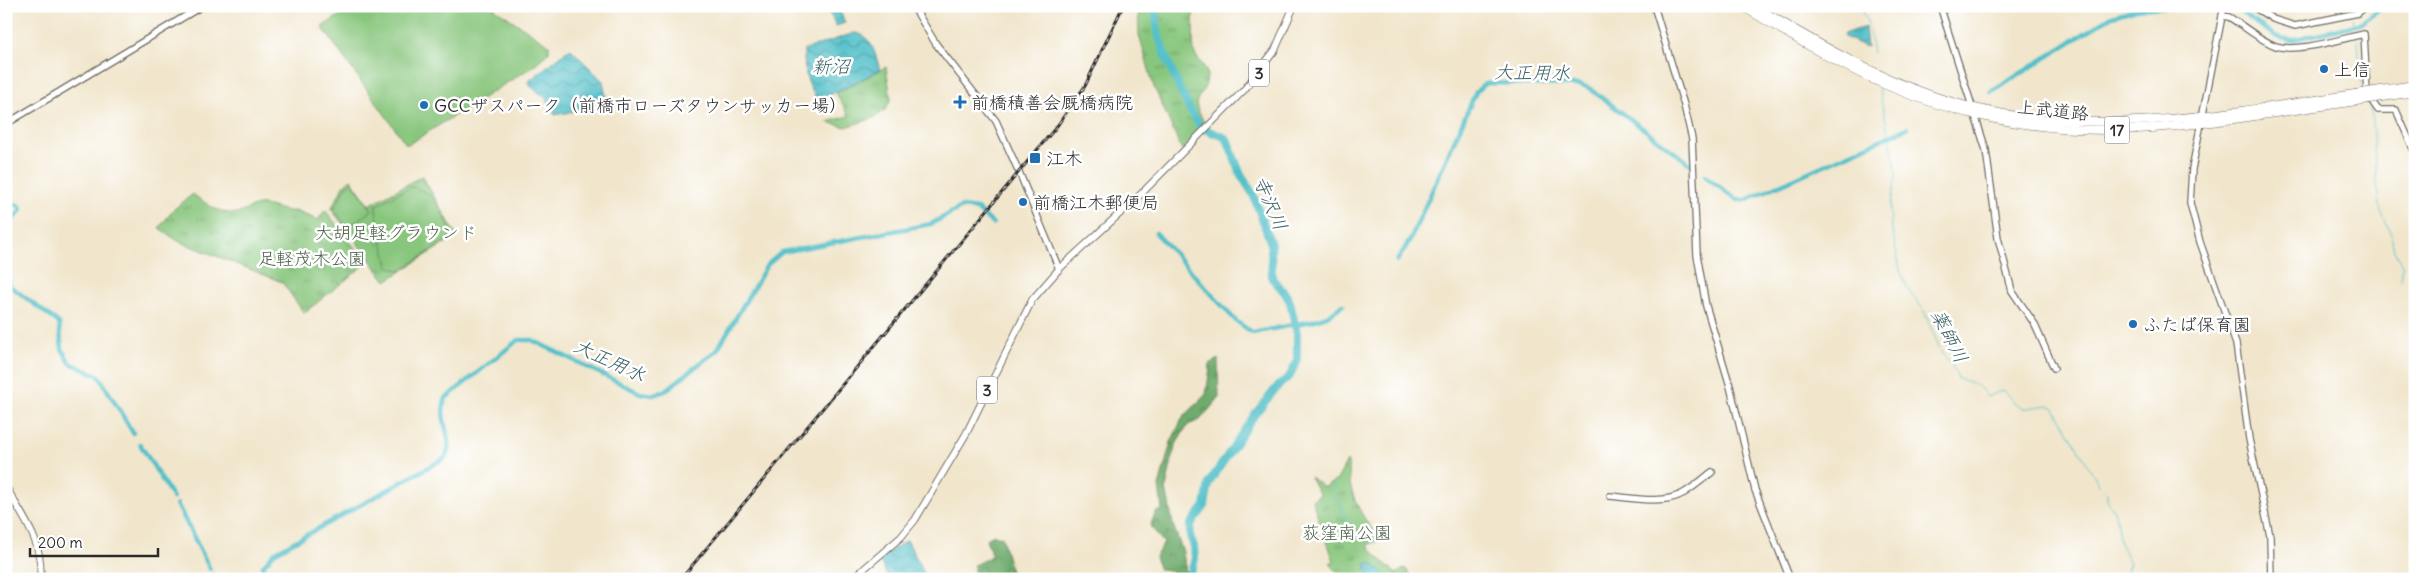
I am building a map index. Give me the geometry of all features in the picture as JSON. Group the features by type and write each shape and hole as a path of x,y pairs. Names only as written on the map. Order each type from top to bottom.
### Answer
{"highway":[{"name":"上武道路","path":"1742,6 1866,72 1935,103 1975,114 2040,126 2072,129 2156,128 2356,97 2415,92"},
{"name":"上武道路","path":"1754,6 1866,72"},
{"name":"上武道路","path":"1882,80 1971,106 2037,118 2083,122 2203,120"},
{"name":"上武道路","path":"2374,95 2415,85"}],"main road":[{"name":"3","path":"852,579 901,537 915,520 966,434 1025,312 1059,269 1130,205 1244,90 1264,66 1283,35 1294,6"},
{"path":"6,487 38,545 41,556 40,579"}],"street":[{"path":"6,124 202,6"},
{"path":"913,6 936,44 996,121 1020,172 1059,269"},
{"path":"1654,6 1690,133 1694,158 1697,255 1706,306 1730,386 1755,490 1790,579"},
{"path":"1940,6 1986,150 1998,238 2012,291 2037,328 2054,368"},
{"path":"2224,6 2190,184 2192,220 2240,359 2249,439 2270,536 2271,579"},
{"path":"2252,6 2273,19 2295,26 2358,13 2366,6"},
{"path":"2222,16 2229,17 2273,44 2283,47 2296,48 2364,34 2367,94 2370,102 2378,110 2396,110 2415,153"},
{"path":"1610,496 1655,500 1673,498 1712,472"}],"green space":[{"name":"GCCザスパーク（前橋市ローズタウンサッカー場）","path":"354,6 491,6 549,45 549,52 532,67 409,144 406,144 322,27"},
{"path":"1135,6 1194,6 1194,52 1207,75 1204,89 1198,98 1197,107 1206,124 1182,150 1154,87 1139,35 1138,9"},
{"path":"886,67 891,99 886,109 874,118 846,127 827,122 849,116 836,93"},
{"name":"大胡足軽グラウンド","path":"422,176 456,234 455,237 386,281 331,209 344,185 351,179 369,205"},
{"path":"352,182 372,210 348,228 334,209 346,187"},
{"path":"410,187 419,189 433,198 443,212 452,236 401,271 388,266 375,206"},
{"name":"足軽茂木公園","path":"193,194 210,206 229,213 242,212 255,206 264,205 295,211 318,220 325,210 367,263 304,313 282,282 178,241 159,228 173,210"},
{"path":"1218,359 1219,398 1200,420 1188,425 1175,446 1166,488 1173,525 1183,552 1187,579 1173,579 1172,571 1160,570 1155,557 1164,543 1150,526 1156,512 1162,510 1159,486 1171,442 1182,419 1206,394 1209,364"},
{"name":"荻窪南公園","path":"1347,461 1350,484 1358,507 1381,540 1367,545 1396,574 1405,568 1414,579 1342,579 1330,563 1334,561 1312,500 1320,495 1310,477 1324,487 1337,480"},
{"path":"994,535 1002,537 1013,579 974,579 974,565 992,556 986,539"}],"water":[{"path":"838,6 845,23 836,26 829,12"},
{"path":"1865,27 1867,47 1844,37 1843,34"},
{"name":"新沼","path":"854,33 860,34 869,41 880,70 818,101 806,77 804,50"},
{"path":"569,49 603,81 606,97 581,110 555,115 547,99 529,85 529,81"},
{"path":"907,540 925,575 919,579 888,578 879,559"},
{"path":"1371,563 1387,579 1371,579 1371,575 1365,570 1366,564"}],"waterway":[{"name":"寺沢川","path":"1155,6 1158,33 1162,45 1177,83 1195,119 1203,128 1227,139 1241,175 1253,194 1271,244 1272,278 1290,302 1297,333 1297,360 1290,376 1277,387 1255,414 1209,483 1205,506 1191,524 1190,536 1194,546 1195,559 1189,579"},
{"name":"薬師川","path":"1861,6 1868,24 1873,53"},
{"name":"大正用水","path":"1991,92 2112,16 2137,9 2175,6"},
{"name":"大正用水","path":"2232,6 2277,37 2291,40 2360,24 2383,6"},
{"path":"2353,18 2354,23"},
{"path":"2358,39 2361,84"},
{"name":"大正用水","path":"1397,261 1410,240 1476,92 1488,83 1581,85 1589,88 1690,164"},
{"name":"薬師川","path":"1878,86 1895,162 1896,177 1890,207 1891,224 1900,270 1910,293 1923,309 1942,354 1951,363 1958,379 1975,385 1987,397 2003,390 2015,404 2023,409 2047,405 2054,407 2100,486 2107,493 2107,499 2115,513 2120,543 2130,563 2126,574 2127,579"},
{"path":"2369,108 2371,112 2379,205 2391,235 2394,251 2403,267 2401,279"},
{"name":"大正用水","path":"1705,176 1737,200 1746,200 1907,128"},
{"path":"6,201 20,206 21,210 6,227"},
{"name":"大正用水","path":"265,579 263,566 274,553 445,458 448,451 448,436 443,413 446,398 518,340 532,340 640,393 653,395 665,391 717,350 767,265 782,252 931,224 962,207 977,209 993,224"},
{"name":"大正用水","path":"1156,233 1236,321 1253,333 1312,321 1327,316 1343,305"},
{"path":"6,269 10,286 59,323 62,349 70,363 99,376 133,433"},
{"path":"140,444 173,498"},
{"path":"1336,484 1333,486 1332,495 1342,506 1348,534 1364,539"},
{"path":"177,504 210,569"},
{"path":"213,575 215,579"}],"railway":[{"path":"681,579 1057,126 1085,86 1123,6"}],"place":[{"name":"上信","path":"2324,69"},
{"name":"前橋積善会厩橋病院","path":"960,102"},
{"name":"GCCザスパーク（前橋市ローズタウンサッカー場）","path":"424,105"},
{"name":"江木","path":"1035,158"},
{"name":"前橋江木郵便局","path":"1023,202"},
{"name":"ふたば保育園","path":"2133,324"}]}
